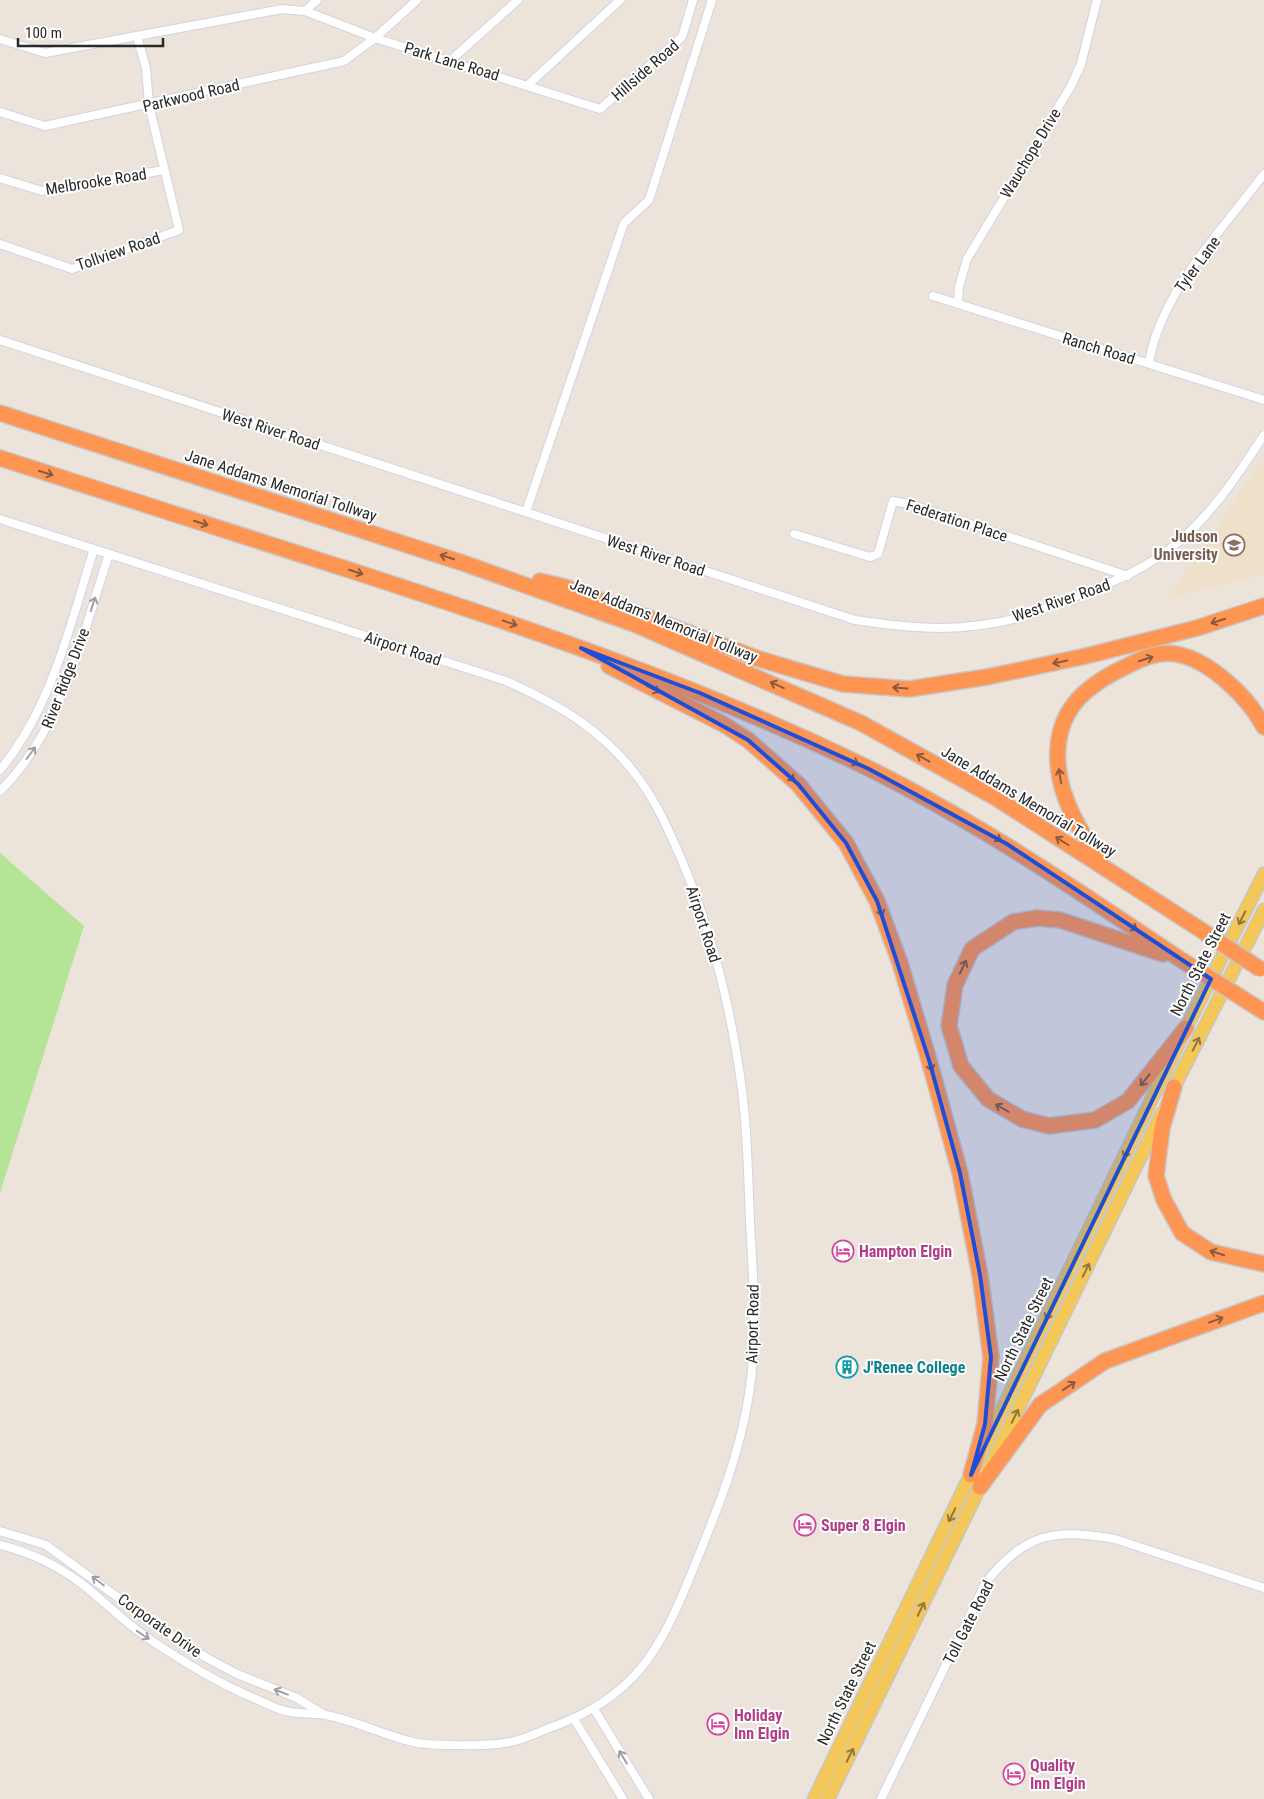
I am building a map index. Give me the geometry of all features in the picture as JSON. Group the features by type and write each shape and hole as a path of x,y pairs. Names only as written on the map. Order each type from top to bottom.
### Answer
{"highway":[{"name":"Jane Addams Memorial Tollway","path":"0,413 466,564 634,624 861,723 996,798 1263,970"},
{"path":"0,458 460,606 581,648 700,693 869,769 1007,844 1183,961 1264,1012"},
{"path":"466,564 565,587 759,659 843,684 909,689 987,677 1086,656 1197,628 1264,606"},
{"path":"581,648 608,665 723,724 748,740 798,784 846,843 877,901 900,963 929,1060 960,1174 980,1275 991,1357 985,1424 975,1481"},
{"path":"1104,867 1082,835 1065,799 1058,764 1062,730 1066,718 1074,702 1090,686 1134,662 1166,653 1177,654 1208,669 1236,689 1251,705 1264,727"},
{"path":"1183,961 1060,920 1037,918 1012,922 972,949 955,985 949,1026 960,1066 988,1099 1022,1119 1049,1126 1095,1120 1128,1101 1186,1028"},
{"path":"1174,1087 1162,1128 1156,1176 1164,1200 1182,1232 1211,1252 1264,1264"},
{"path":"975,1481 1040,1405 1105,1361 1264,1303"}],"main road":[{"name":"North State Street","path":"828,1799 1186,1028 1264,874"},
{"name":"North State Street","path":"814,1799 1264,910"}],"street":[{"path":"305,12 318,0"},
{"name":"Parkwood Road","path":"0,112 45,126 149,105 344,61 375,38 417,0"},
{"path":"451,60 518,0"},
{"path":"528,85 620,0"},
{"name":"Hillside Road","path":"600,109 682,37 693,0"},
{"path":"526,512 624,223 649,200 712,0"},
{"name":"Wauchope Drive","path":"958,304 959,287 967,258 1070,86 1081,64 1097,0"},
{"name":"Park Lane Road","path":"0,39 45,53 282,9 305,12 375,38 451,60 600,109"},
{"path":"137,36 146,68 149,105 164,170"},
{"name":"Melbrooke Road","path":"0,178 42,191 164,170"},
{"name":"Tollview Road","path":"0,244 72,269 179,230 164,170"},
{"name":"Tyler Lane","path":"1149,363 1158,327 1175,293 1264,174"},
{"name":"Ranch Road","path":"933,296 1264,400"},
{"name":"West River Road","path":"0,340 856,620 914,629 967,627 1022,617 1128,576 1168,550 1205,517 1230,486 1264,435"},
{"name":"Federation Place","path":"794,534 870,557 878,554 893,501 913,505 1128,576"},
{"name":"Airport Road","path":"0,519 506,681 551,701 600,736 624,760 644,785 663,818 692,885 714,950 725,995 740,1078 746,1140 754,1297 754,1351 749,1396 734,1460 720,1504 674,1615 659,1646 645,1665 613,1696 594,1709 574,1719"},
{"name":"River Ridge Drive","path":"0,770 37,715 56,668 94,549"},
{"name":"River Ridge Drive","path":"0,791 40,740 57,707 109,554"},
{"path":"0,770 10,780"},
{"name":"Corporate Drive","path":"0,1531 24,1536 46,1545 92,1576 144,1617 206,1658 245,1677 297,1698 324,1715"},
{"name":"Toll Gate Road","path":"881,1799 986,1582 1001,1563 1019,1548 1043,1538 1069,1532 1090,1534 1115,1539 1264,1588"},
{"name":"Corporate Drive","path":"0,1545 47,1563 82,1584 120,1619 173,1655 232,1689 287,1712 324,1715 419,1743 507,1743 574,1719"},
{"path":"594,1709 649,1799"},
{"path":"574,1719 622,1799"}],"highlighted area":[{"path":"581,648 700,693 869,769 1007,844 1211,979 971,1475 985,1424 991,1357 980,1275 960,1173 929,1060 877,901 846,843 798,784 748,740"}],"shaded area":[{"name":"Judson University","path":"1264,458 1264,574 1167,599 1225,516"}],"green space":[{"path":"0,853 84,926 0,1193"}],"place":[{"name":"Judson University","path":"1234,545"},
{"name":"Hampton Elgin","path":"843,1251"},
{"name":"J'Renee College","path":"847,1367"},
{"name":"Super 8 Elgin","path":"805,1525"},
{"name":"Holiday Inn Elgin","path":"718,1724"},
{"name":"Quality Inn Elgin","path":"1014,1774"}]}
